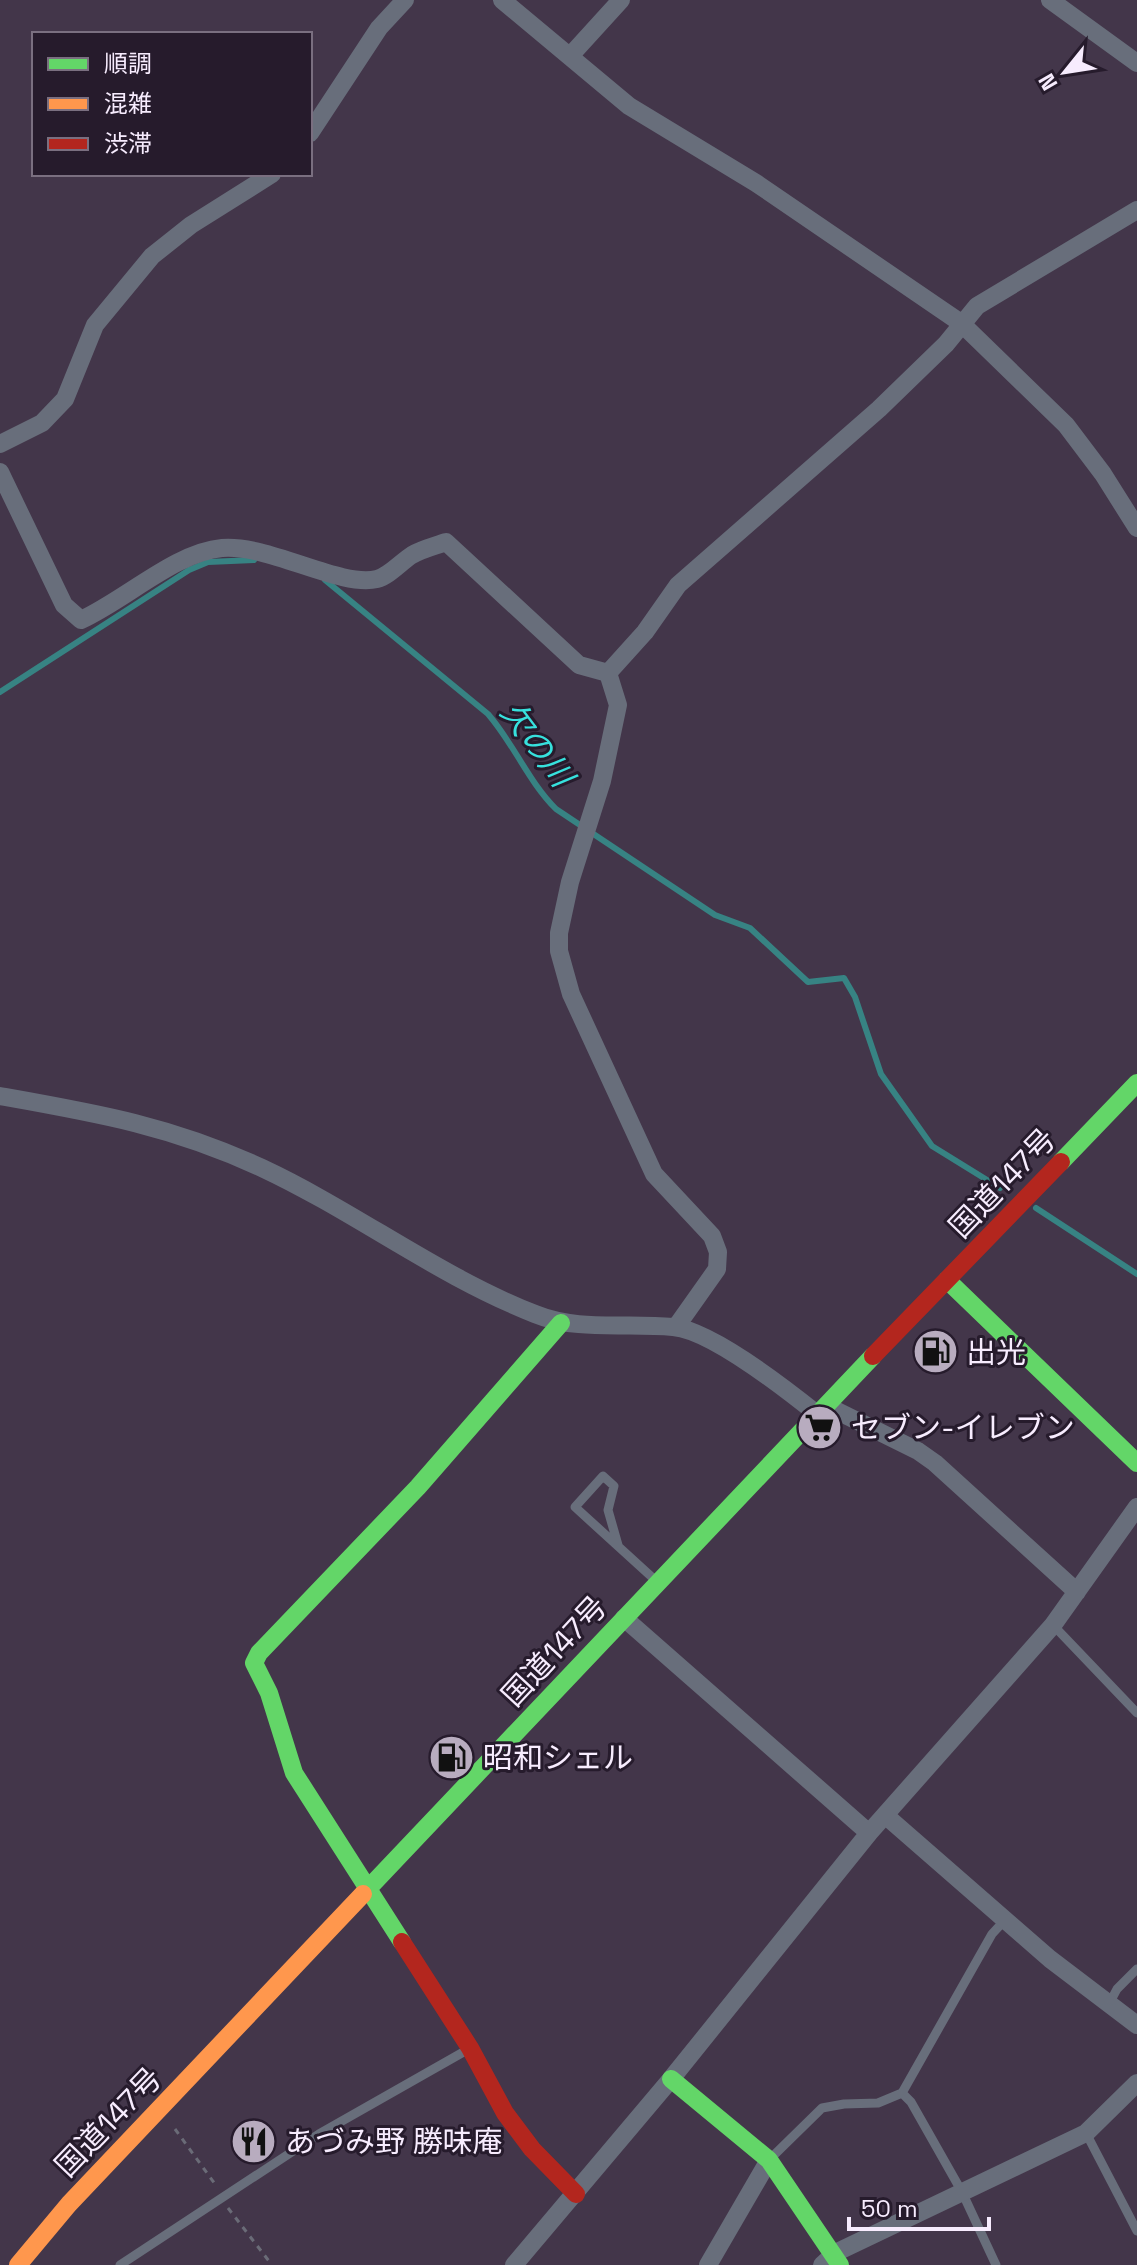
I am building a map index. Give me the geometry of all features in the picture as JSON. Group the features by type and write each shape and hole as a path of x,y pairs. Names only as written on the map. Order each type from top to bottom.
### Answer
{"main road":[{"name":"国道147号","path":"18,2265 69,2204 657,1582 1137,1083"},
{"path":"947,1280 1137,1463"},
{"path":"561,1323 418,1487 259,1653 254,1663 272,1703 289,1764 470,2048 505,2113 532,2149 576,2194"},
{"path":"671,2079 769,2160 832,2261"}],"street":[{"path":"312,130 379,28 405,0"},
{"path":"502,0 629,106 756,183 961,323 1066,425 1103,474 1137,528"},
{"path":"570,56 621,0"},
{"path":"1050,0 1137,63"},
{"path":"0,444 42,423 65,399 95,325 152,256 191,225 269,176"},
{"path":"608,673 645,632 678,585 879,409 946,344 977,306 1137,210"},
{"path":"0,472 64,605 81,620 112,606 194,553 222,548 255,549 353,579 377,579 415,553 446,542 579,665 608,673"},
{"path":"608,673 618,705 590,826 559,933 559,951 571,994 654,1174 712,1236 718,1252 717,1269 676,1327"},
{"path":"0,1096 132,1119 227,1152 266,1170 481,1291 561,1323 676,1327 738,1358 822,1410 901,1441 935,1463 1077,1592"},
{"path":"514,2265 671,2079 869,1833 1053,1625 1137,1507"},
{"path":"624,1618 869,1833"},
{"path":"886,1816 1004,1921 1137,2025"},
{"path":"832,2261 962,2192 1086,2133 1137,2083"},
{"path":"708,2265 769,2160"}],"lane":[{"path":"618,1545 608,1510 614,1486 603,1476 575,1507 657,1582"},
{"path":"1053,1625 1137,1713"},
{"path":"769,2160 822,2108 878,2103 902,2093 992,1934 1004,1921"},
{"path":"1109,2004 1137,1969"},
{"path":"120,2265 319,2134 470,2048"},
{"path":"902,2093 911,2102 962,2192 996,2265"},
{"path":"1086,2133 1137,2231"}],"waterway":[{"name":"欠の川","path":"0,692 189,570 208,562 254,560"},
{"name":"欠の川","path":"325,580 488,714 537,787 556,809 715,915 750,928 808,982 844,978 855,997 881,1074 932,1146 1000,1188"},
{"name":"欠の川","path":"1036,1208 1137,1274"}],"traffic: fast":[{"path":"1061,1162 1137,1083"},
{"path":"947,1280 1137,1463"},
{"path":"402,1942 294,1773 269,1693 254,1663 259,1653 418,1487 561,1323"},
{"path":"363,1894 873,1356"},
{"path":"671,2079 769,2160 840,2265"}],"traffic: slow":[{"path":"18,2265 69,2204 363,1894"}],"traffic: jam":[{"path":"873,1356 1061,1162"},
{"path":"402,1942 470,2048 505,2113 532,2149 576,2194"}],"place":[{"name":"出光","path":"935,1352"},
{"name":"セブン-イレブン","path":"820,1427"},
{"name":"昭和シェル","path":"452,1757"},
{"name":"あづみ野 勝味庵","path":"254,2141"}]}
